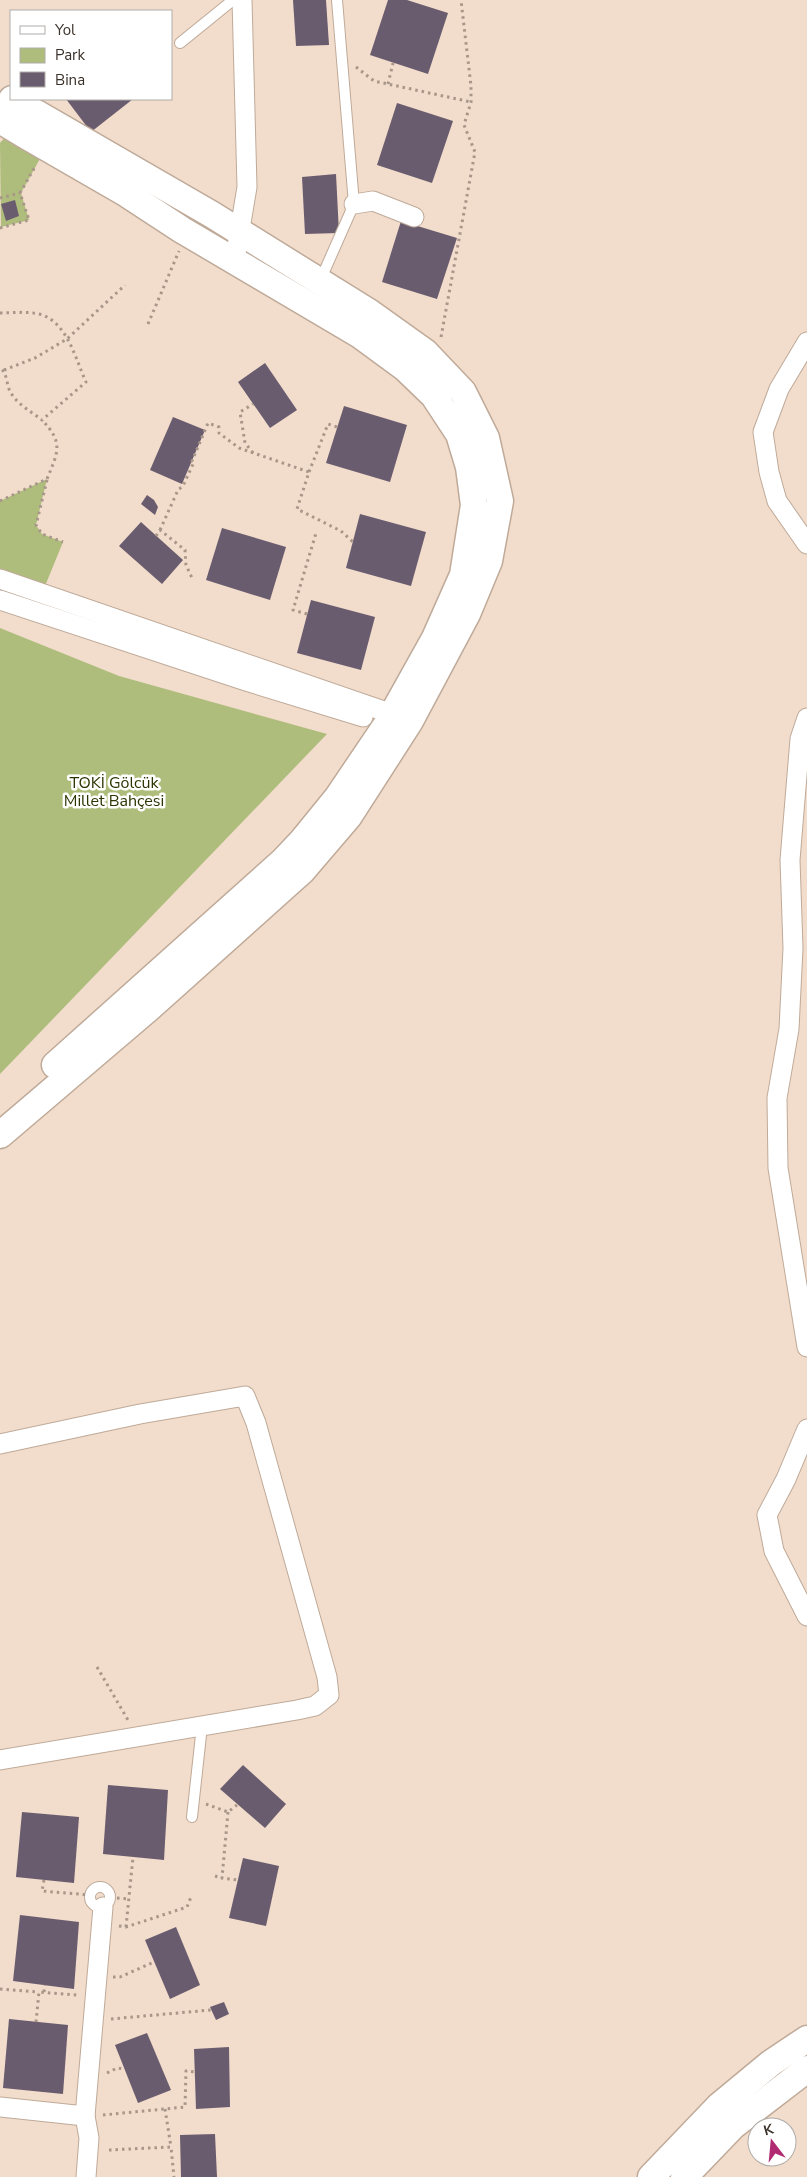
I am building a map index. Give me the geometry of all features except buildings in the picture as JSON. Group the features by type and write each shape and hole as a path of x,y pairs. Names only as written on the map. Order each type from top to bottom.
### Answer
{"main road":[{"path":"0,81 6,113 235,260 360,335 405,368 434,396 459,434 469,468 474,506 463,575 398,722 349,816 302,871 149,1008 0,1135"},
{"path":"0,1112 283,861 302,841 398,722 467,614 489,562 500,501 486,438 463,392 425,352 320,282 239,232 6,113"},
{"path":"651,2177 719,2106 771,2063 807,2039"},
{"path":"684,2177 733,2126 807,2069"}],"street":[{"path":"235,260 247,187 242,0"},
{"path":"354,204 373,201 414,217"},
{"path":"807,342 779,389 763,432 769,472 777,501 807,544"},
{"path":"0,579 398,722"},
{"path":"0,600 246,681 398,722"},
{"path":"807,718 800,739 790,860 793,948 789,1029 777,1098 778,1168 807,1347"},
{"path":"0,1444 140,1414 245,1396 256,1423 293,1551 327,1677 329,1695 315,1706 0,1760"},
{"path":"807,1429 786,1479 768,1515 774,1551 807,1616"},
{"path":"86,2177 89,2138 85,2116 95,1997 97,1901"},
{"path":"0,2107 85,2116"}],"lane":[{"path":"180,43 233,0"},
{"path":"320,282 354,204 337,0"},
{"path":"192,1816 202,1726"}],"path":[{"path":"441,337 475,152 464,125 471,102 466,26 461,0"},
{"path":"341,57 374,81 471,102"},
{"path":"388,84 393,63"},
{"path":"0,198 20,193 38,163"},
{"path":"0,227 29,220 20,193"},
{"path":"148,324 182,243"},
{"path":"63,542 42,534 36,525 48,479 57,456 58,445 53,432 11,393 2,369 35,358 67,339 125,285"},
{"path":"0,313 24,312 40,315 54,321 67,339 86,382 42,420"},
{"path":"253,404 240,412 245,443 253,453"},
{"path":"156,536 178,490 183,486 208,423 219,427 219,433 239,448 309,472"},
{"path":"337,427 328,424 297,508 341,531 352,542"},
{"path":"0,501 48,479"},
{"path":"160,530 185,550 186,565 192,578"},
{"path":"307,614 293,610 316,533"},
{"path":"97,1667 132,1726"},
{"path":"194,1799 228,1812"},
{"path":"222,1878 228,1812 237,1805"},
{"path":"133,1857 126,1927 187,1907 191,1897"},
{"path":"215,1876 238,1880"},
{"path":"44,1880 42,1890 97,1901"},
{"path":"120,1977 154,1962"},
{"path":"36,2022 38,1992 42,1992 44,1985"},
{"path":"0,1989 95,1997"},
{"path":"93,2017 115,2019 211,2010"},
{"path":"85,2116 185,2107 186,2071 195,2072"},
{"path":"165,2109 174,2177"},
{"path":"109,2150 171,2147"}],"green space":[{"path":"8,134 42,155 21,193 29,220 1,227 0,143"},
{"path":"47,479 36,525 42,534 63,542 45,586 0,572 0,501"},
{"name":"TOKİ Gölcük Millet Bahçesi","path":"0,628 119,676 327,734 0,1074"}]}
